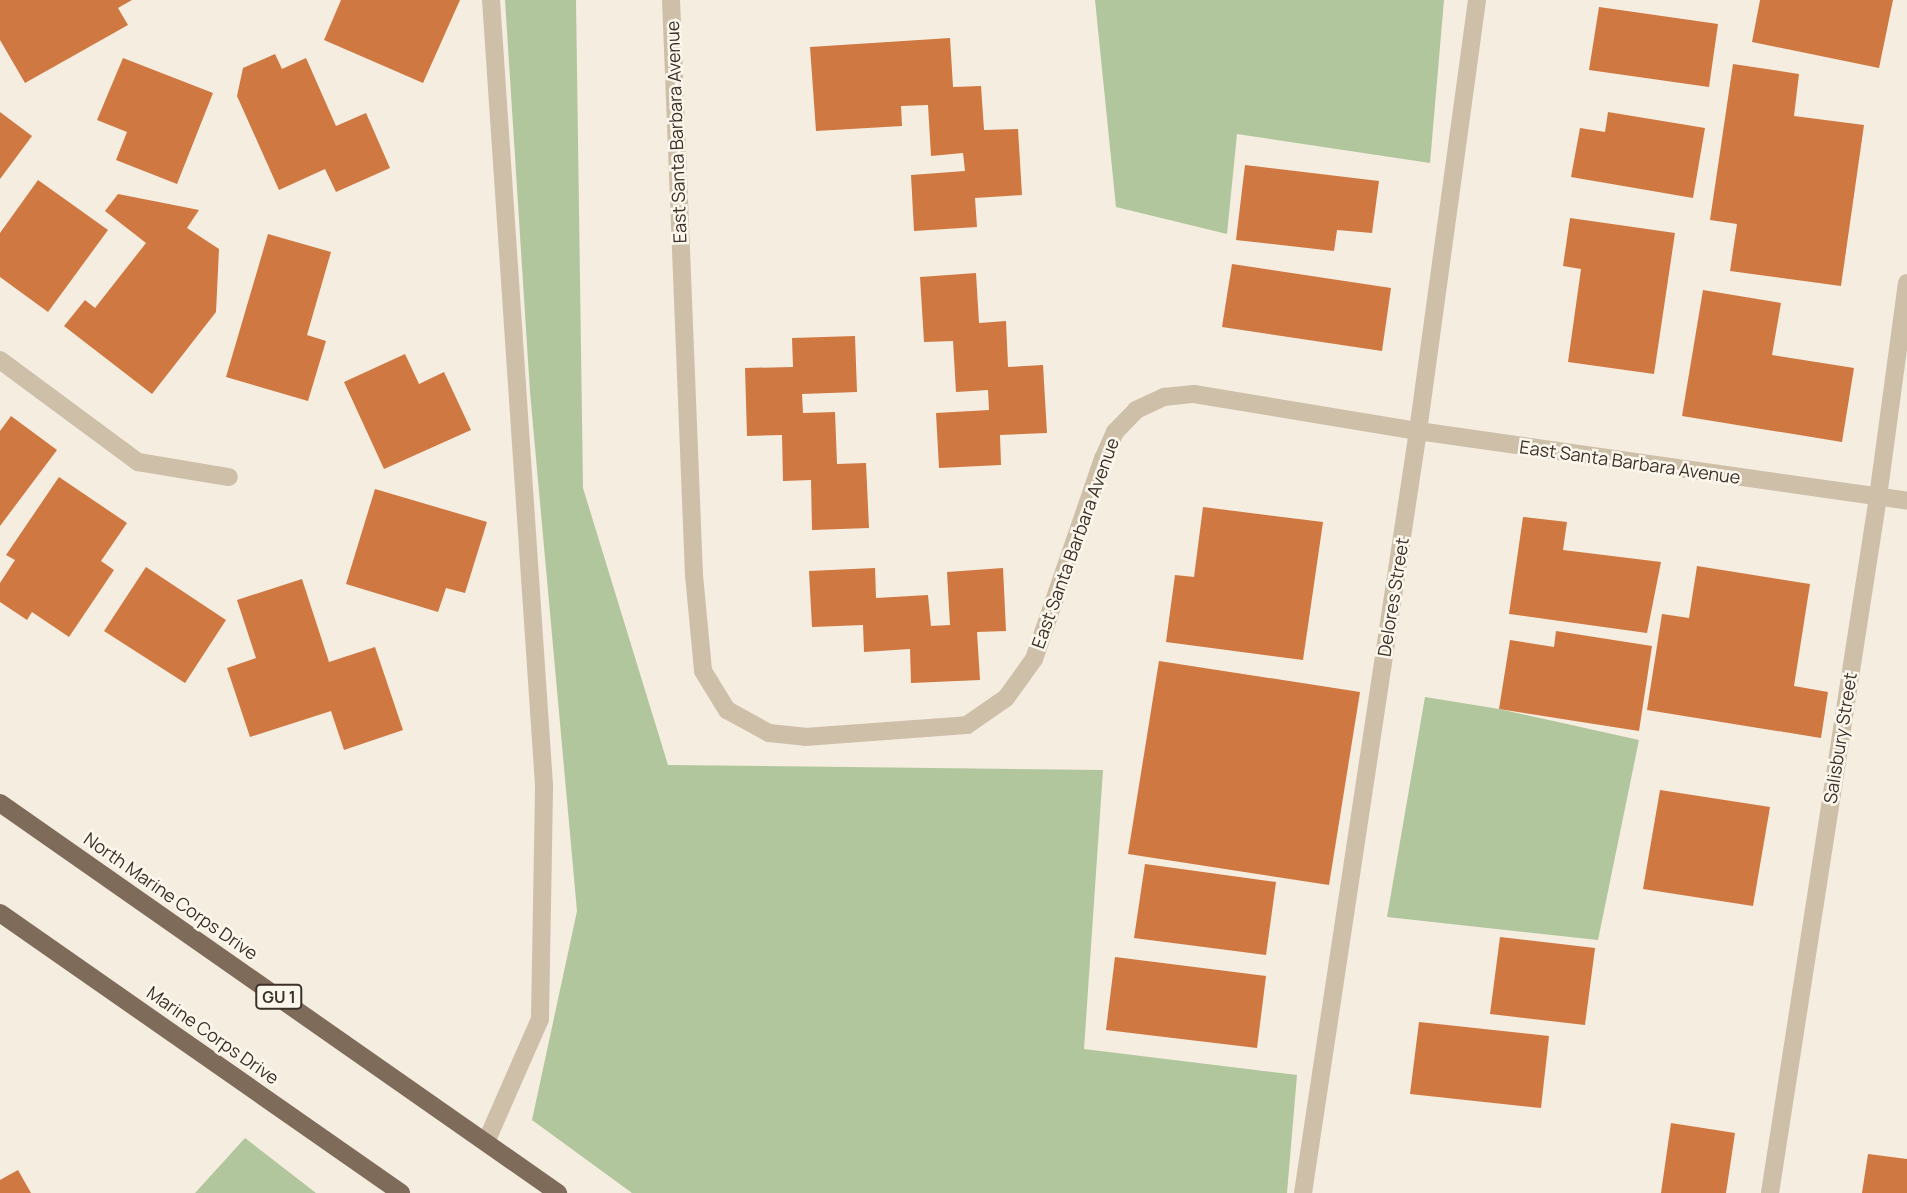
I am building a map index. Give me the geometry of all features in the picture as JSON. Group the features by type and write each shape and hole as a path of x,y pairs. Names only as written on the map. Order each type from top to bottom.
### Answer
{"main road":[{"name":"North Marine Corps Drive","path":"0,803 558,1193"},
{"name":"Marine Corps Drive","path":"0,913 401,1193"}],"street":[{"path":"486,1142 540,1019 544,785 534,589 491,0"},
{"name":"East Santa Barbara Avenue","path":"671,0 694,575 703,671 727,710 769,733 805,737 967,725 1006,698 1034,659 1103,459 1115,432 1136,410 1164,397 1194,394 1418,431 1907,501"},
{"name":"Delores Street","path":"1303,1193 1418,431 1478,0"},
{"name":"Salisbury Street","path":"1770,1193 1878,497 1907,283"},
{"path":"0,360 138,462 229,477"}],"green space":[{"path":"505,0 576,0 583,488 668,765 1103,770 1084,1049 1297,1075 1287,1193 632,1193 532,1120 577,911 530,392"},
{"path":"1095,0 1444,0 1430,163 1237,134 1227,234 1116,207"},
{"path":"1425,697 1499,709 1639,740 1598,940 1387,917"},
{"path":"245,1138 316,1193 195,1193"}],"building":[{"path":"0,0 132,0 118,8 128,25 25,83 0,40"},
{"path":"341,0 460,0 423,83 324,40"},
{"path":"1760,0 1893,0 1879,68 1752,42"},
{"path":"1599,7 1718,24 1709,87 1589,70"},
{"path":"950,38 953,87 981,86 984,130 1018,129 1022,195 975,198 977,227 914,231 911,175 965,171 963,153 931,156 928,105 901,106 902,126 816,131 810,47"},
{"path":"275,54 282,69 306,58 336,126 366,113 390,168 336,192 325,169 279,190 237,96 243,68"},
{"path":"123,58 213,93 177,184 116,160 127,132 97,120"},
{"path":"1733,64 1799,74 1794,116 1864,125 1841,286 1730,271 1737,224 1710,220"},
{"path":"0,112 32,136 0,179"},
{"path":"1608,112 1705,128 1693,198 1571,177 1580,128 1605,132"},
{"path":"1245,165 1379,181 1372,233 1337,230 1334,251 1236,240"},
{"path":"38,180 108,230 48,312 0,277 0,233"},
{"path":"118,194 199,210 187,228 219,249 216,312 152,394 64,326 85,300 95,308 146,243 105,211"},
{"path":"1570,218 1675,233 1654,374 1568,362 1581,269 1563,266"},
{"path":"268,234 331,252 307,335 326,341 308,401 226,377"},
{"path":"1232,264 1391,288 1382,351 1222,327"},
{"path":"976,273 979,323 1006,321 1008,367 1043,365 1047,433 1000,435 1001,465 939,468 936,413 989,410 988,390 956,392 953,341 924,342 920,277"},
{"path":"1703,290 1781,303 1772,355 1854,368 1842,442 1682,416"},
{"path":"855,336 857,392 802,394 803,413 835,412 837,464 866,463 869,528 812,530 811,480 783,481 782,435 747,436 745,368 793,367 792,338"},
{"path":"405,354 419,384 444,372 471,430 384,469 344,382"},
{"path":"11,416 57,450 0,526 0,431"},
{"path":"59,477 127,523 101,561 114,570 69,637 32,612 27,620 0,602 0,583 15,560 6,555"},
{"path":"375,489 487,522 465,593 446,588 438,612 346,584"},
{"path":"1203,507 1323,522 1303,660 1166,642 1175,575 1194,577"},
{"path":"1523,517 1567,522 1563,550 1661,562 1647,633 1509,614"},
{"path":"1697,566 1810,584 1794,686 1828,692 1821,738 1647,710 1662,614 1689,618"},
{"path":"146,567 226,620 185,683 104,631"},
{"path":"875,568 876,598 928,595 931,626 950,625 947,572 1003,568 1006,631 977,632 980,680 911,683 910,649 864,652 863,625 812,627 809,571"},
{"path":"302,579 329,662 375,647 403,730 344,750 331,711 250,737 227,668 256,658 237,600"},
{"path":"1556,631 1652,646 1639,731 1499,709 1510,640 1554,647"},
{"path":"1159,661 1360,692 1329,885 1128,854"},
{"path":"1660,790 1770,807 1753,906 1643,889"},
{"path":"1145,864 1276,882 1266,955 1134,938"},
{"path":"1500,937 1595,948 1585,1025 1490,1014"},
{"path":"1115,957 1266,976 1257,1048 1106,1030"},
{"path":"1419,1022 1549,1036 1541,1108 1410,1094"},
{"path":"1671,1123 1735,1133 1726,1193 1661,1193"},
{"path":"1868,1154 1907,1159 1907,1193 1862,1193"},
{"path":"18,1170 31,1193 0,1193 0,1180"}]}
